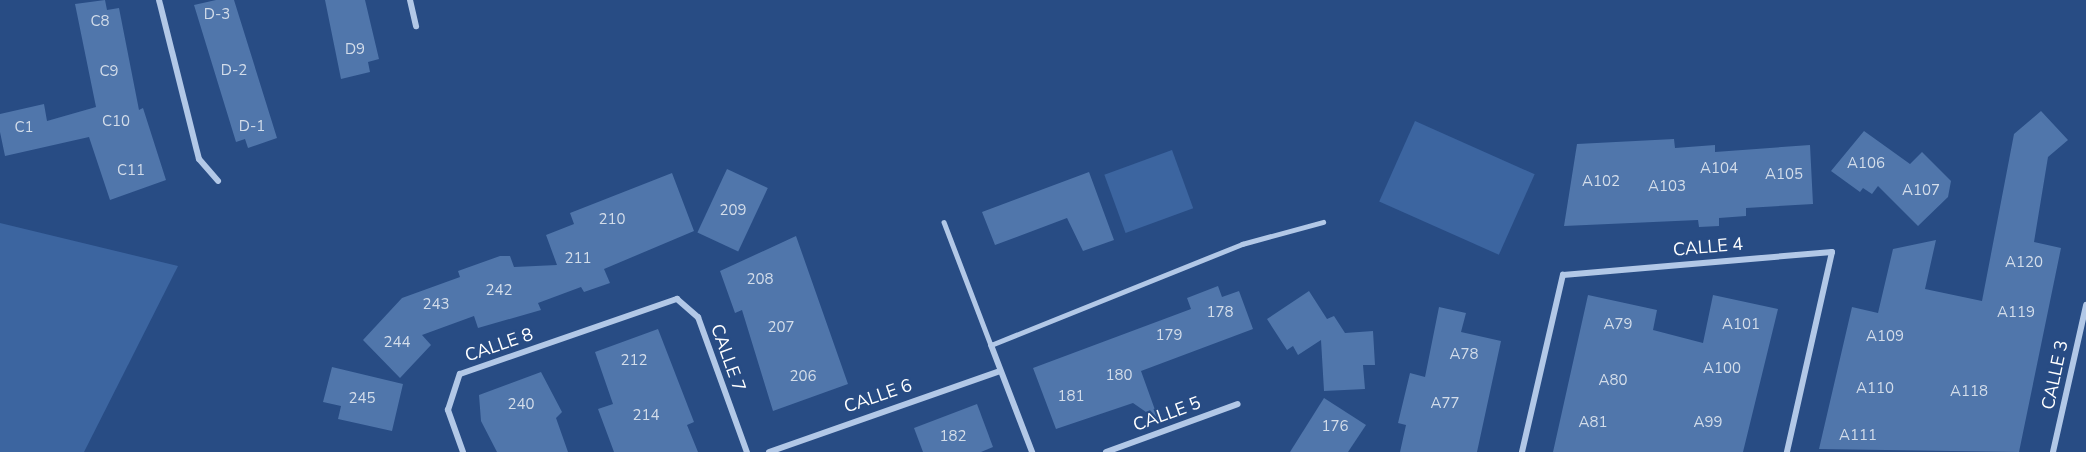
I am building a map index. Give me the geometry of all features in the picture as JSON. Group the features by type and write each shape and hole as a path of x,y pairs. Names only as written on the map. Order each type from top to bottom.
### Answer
{"street":[{"path":"159,0 199,159 218,181"},
{"path":"410,0 416,26"},
{"name":"CALLE 4","path":"1522,452 1563,275 1832,252 1787,452"},
{"name":"CALLE 7","path":"625,317 677,299 698,317 747,452"},
{"name":"CALLE 3","path":"2053,452 2086,304"},
{"name":"CALLE 8","path":"463,452 448,410 460,374 625,317"},
{"path":"992,345 998,372 1032,452"},
{"name":"CALLE 6","path":"769,452 998,372"},
{"name":"CALLE 5","path":"1106,452 1238,404"}],"lane":[{"path":"944,222 992,345 1242,244 1323,222"}],"shaded area":[{"path":"1415,121 1535,174 1499,255 1379,201"},
{"path":"1172,150 1193,208 1126,233 1104,175"},
{"path":"0,223 178,266 84,452 0,452"}],"building":[{"path":"105,0 107,10 119,8 139,110 143,108 166,180 110,200 89,137 5,156 0,132 0,114 44,104 47,121 96,107 75,4"},
{"path":"216,0 234,0 277,138 248,148 245,139 236,142 194,5"},
{"path":"325,0 365,0 379,59 368,62 370,72 341,79"},
{"path":"2041,111 2068,140 2048,157 2034,242 2061,248 2019,452 1819,449 1852,307 1878,313 1893,249 1936,240 1925,289 1982,301 2014,134"},
{"path":"1864,131 1910,164 1922,152 1951,181 1948,197 1918,226 1878,186 1872,194 1863,188 1860,192 1831,171"},
{"path":"1674,139 1675,148 1715,145 1715,152 1810,145 1813,204 1746,208 1746,216 1719,218 1719,226 1699,227 1698,220 1564,226 1577,144"},
{"path":"727,169 768,188 738,251 697,232"},
{"path":"1089,172 1114,240 1083,251 1067,218 995,245 982,212"},
{"path":"672,173 694,231 604,269 610,283 584,292 581,287 538,303 541,310 478,328 474,316 422,335 431,345 400,378 363,340 402,298 460,277 458,271 500,256 510,256 514,267 557,265 546,235 574,224 570,213"},
{"path":"796,236 848,384 773,411 742,310 735,313 720,271"},
{"path":"1218,286 1222,297 1239,291 1253,329 1141,371 1159,421 1133,403 1056,429 1033,368 1191,309 1187,298"},
{"path":"1309,291 1327,319 1334,316 1345,333 1373,331 1375,365 1363,365 1365,389 1324,391 1321,340 1298,355 1293,346 1287,350 1267,319"},
{"path":"1588,295 1657,310 1653,330 1703,343 1713,295 1778,309 1743,452 1553,452"},
{"path":"1439,307 1466,313 1461,332 1501,341 1477,452 1400,452 1406,425 1398,423 1410,373 1425,377"},
{"path":"658,329 694,422 687,425 698,452 614,452 598,409 613,404 595,352"},
{"path":"332,367 403,384 392,431 338,419 341,406 323,402"},
{"path":"541,372 562,412 556,418 568,452 497,452 481,421 479,395"},
{"path":"1324,398 1366,425 1348,452 1290,452"},
{"path":"977,404 993,447 981,452 923,452 914,428"}]}
